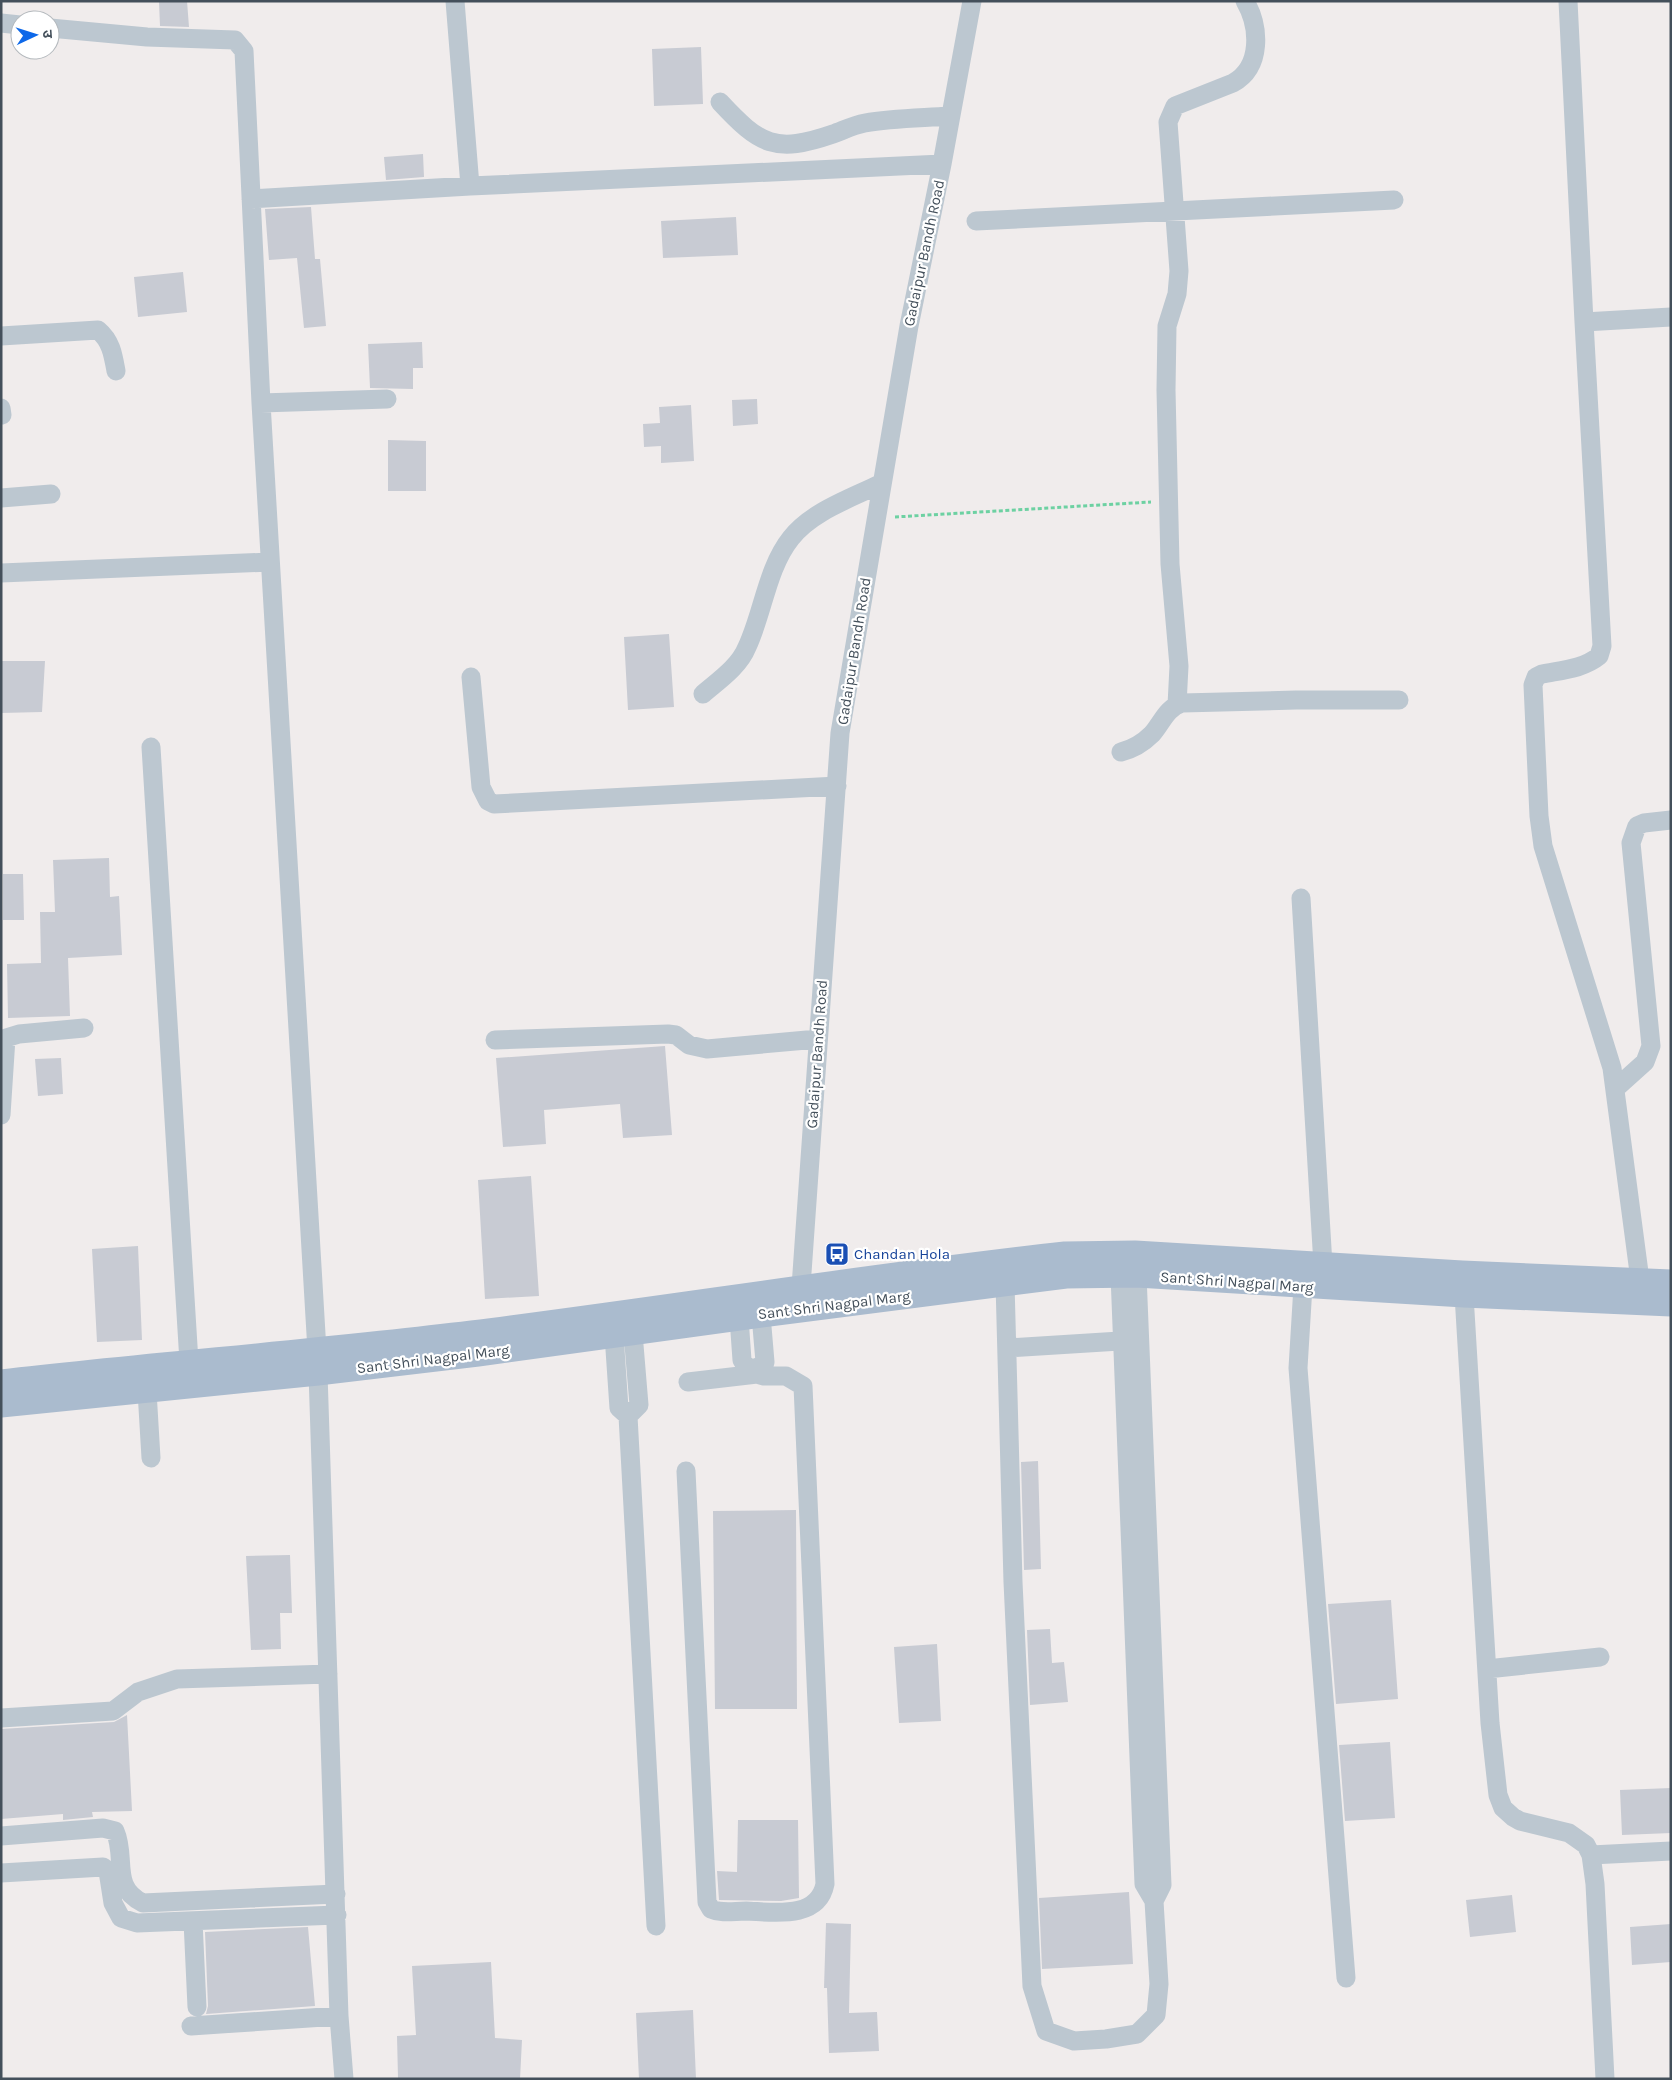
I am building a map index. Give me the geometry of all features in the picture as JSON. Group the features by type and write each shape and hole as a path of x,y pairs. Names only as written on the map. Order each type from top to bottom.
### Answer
{"main road":[{"name":"Sant Shri Nagpal Marg","path":"1,1382 189,1362 318,1362 478,1354 750,1316 800,1299 1065,1254 1135,1253 1323,1265 1671,1282"},
{"name":"Sant Shri Nagpal Marg","path":"1,1405 147,1391 318,1362 475,1332 800,1299 1005,1283 1066,1276 1128,1275 1464,1295 1671,1304"}],"street":[{"path":"455,1 470,186"},
{"name":"Gadaipur Bandh Road","path":"800,1299 840,733 908,326 942,164 949,116 972,1"},
{"path":"1178,705 1179,666 1170,564 1166,390 1167,334 1178,287 1175,211 1168,134 1170,115 1175,106 1233,83 1242,78 1248,71 1253,60 1256,40 1255,27 1245,1"},
{"path":"1568,1 1602,646 1600,656 1592,662 1583,666 1542,674 1536,677 1533,685 1539,816 1543,846 1612,1068 1640,1280"},
{"path":"60,29 147,38 235,40 239,42 244,50 261,403 318,1362 340,2016 344,2079"},
{"path":"720,102 742,126 758,138 775,144 806,142 865,123 949,116"},
{"path":"251,199 470,186 942,164"},
{"path":"976,221 1394,200"},
{"path":"1584,322 1671,317"},
{"path":"1,336 98,330 107,338 113,354 116,371"},
{"path":"261,403 387,399"},
{"path":"1,408 2,415"},
{"path":"703,694 725,675 747,649 781,552 792,536 816,516 882,483"},
{"path":"1,498 51,494"},
{"path":"1,573 270,562"},
{"path":"471,676 481,787 488,801 494,804 837,786"},
{"path":"1121,752 1132,749 1148,738 1169,711 1178,705 1296,700 1399,700"},
{"path":"151,747 189,1362"},
{"path":"1615,1089 1646,1062 1651,1046 1631,843 1637,826 1644,823 1671,820"},
{"path":"1301,898 1323,1265"},
{"path":"1,1115 6,1038 19,1034 84,1028"},
{"path":"495,1040 668,1034 676,1035 689,1046 707,1048 818,1039"},
{"path":"1005,1283 1013,1582 1032,1986 1046,2030 1074,2041 1106,2039 1138,2034 1156,2015 1160,1984 1154,1902 1162,1885 1128,1275"},
{"path":"1303,1286 1298,1368 1346,1978"},
{"path":"1464,1295 1487,1669 1498,1795 1503,1808 1520,1822 1569,1833 1586,1845 1591,1855 1595,1884 1606,2079"},
{"path":"688,1382 757,1371 765,1362 765,1355 750,1316"},
{"path":"624,1334 639,1405 628,1416 656,1926"},
{"path":"1007,1348 1131,1341"},
{"path":"686,1471 706,1902 711,1910 722,1912 789,1912 815,1902 823,1893 825,1884 803,1386 786,1376 764,1376 757,1371"},
{"path":"147,1391 150,1458"},
{"path":"1487,1669 1600,1657"},
{"path":"1,1718 113,1711 138,1692 177,1680 328,1674"},
{"path":"1,1836 103,1828 115,1831 119,1840 123,1886 131,1897 143,1903 336,1894"},
{"path":"1591,1855 1671,1851"},
{"path":"1,1873 103,1867 108,1871 113,1903 121,1918 137,1923 337,1915"},
{"path":"193,1921 197,2007"},
{"path":"191,2026 340,2016"}],"path":[{"path":"876,518 1169,501"}],"building":[{"path":"187,1 189,27 160,26 159,2"},
{"path":"701,47 703,104 654,106 652,49"},
{"path":"423,154 424,177 386,180 384,157"},
{"path":"311,207 315,259 320,259 326,326 304,328 297,258 269,260 265,209"},
{"path":"736,217 738,255 663,258 661,221"},
{"path":"183,272 187,312 138,317 134,277"},
{"path":"422,342 423,368 413,368 413,389 370,388 368,344"},
{"path":"757,399 758,424 733,426 732,400"},
{"path":"691,405 694,461 661,463 661,446 644,447 643,424 660,423 659,407"},
{"path":"388,440 426,441 426,491 388,491"},
{"path":"669,634 674,707 628,710 624,637"},
{"path":"1,661 45,661 42,712 1,713"},
{"path":"109,858 110,897 119,896 122,955 68,958 70,1016 8,1018 7,964 41,963 40,912 55,912 53,860"},
{"path":"3,874 23,874 24,920 3,920"},
{"path":"665,1046 672,1135 623,1138 620,1104 544,1110 546,1144 503,1147 496,1058"},
{"path":"61,1058 63,1094 38,1096 35,1059"},
{"path":"531,1176 539,1296 485,1299 478,1180"},
{"path":"138,1246 142,1340 97,1342 92,1249"},
{"path":"1038,1461 1041,1569 1024,1570 1021,1462"},
{"path":"796,1510 797,1709 715,1709 713,1511"},
{"path":"290,1555 292,1613 280,1613 281,1649 251,1650 246,1556"},
{"path":"1391,1600 1398,1699 1336,1704 1328,1604"},
{"path":"1050,1629 1052,1663 1064,1662 1068,1702 1030,1705 1027,1630"},
{"path":"937,1644 941,1721 899,1723 894,1647"},
{"path":"127,1715 132,1811 92,1812 93,1817 63,1820 63,1814 1,1819 1,1729 114,1722"},
{"path":"1390,1742 1395,1818 1345,1821 1339,1745"},
{"path":"1671,1788 1671,1833 1622,1835 1620,1790"},
{"path":"738,1820 798,1820 799,1898 781,1901 719,1900 717,1871 737,1872"},
{"path":"1129,1892 1133,1964 1042,1969 1039,1898"},
{"path":"1512,1895 1516,1932 1470,1937 1466,1900"},
{"path":"826,1923 851,1924 849,2013 877,2012 879,2051 829,2053 827,1988 824,1988"},
{"path":"1671,1924 1671,1962 1632,1965 1630,1927"},
{"path":"308,1927 315,2006 206,2014 208,2006 205,1932"},
{"path":"491,1962 495,2038 522,2040 520,2079 398,2078 397,2036 416,2035 412,1966"},
{"path":"693,2010 696,2079 639,2079 636,2013"}],"place":[{"name":"Chandan Hola","path":"837,1254"}]}
